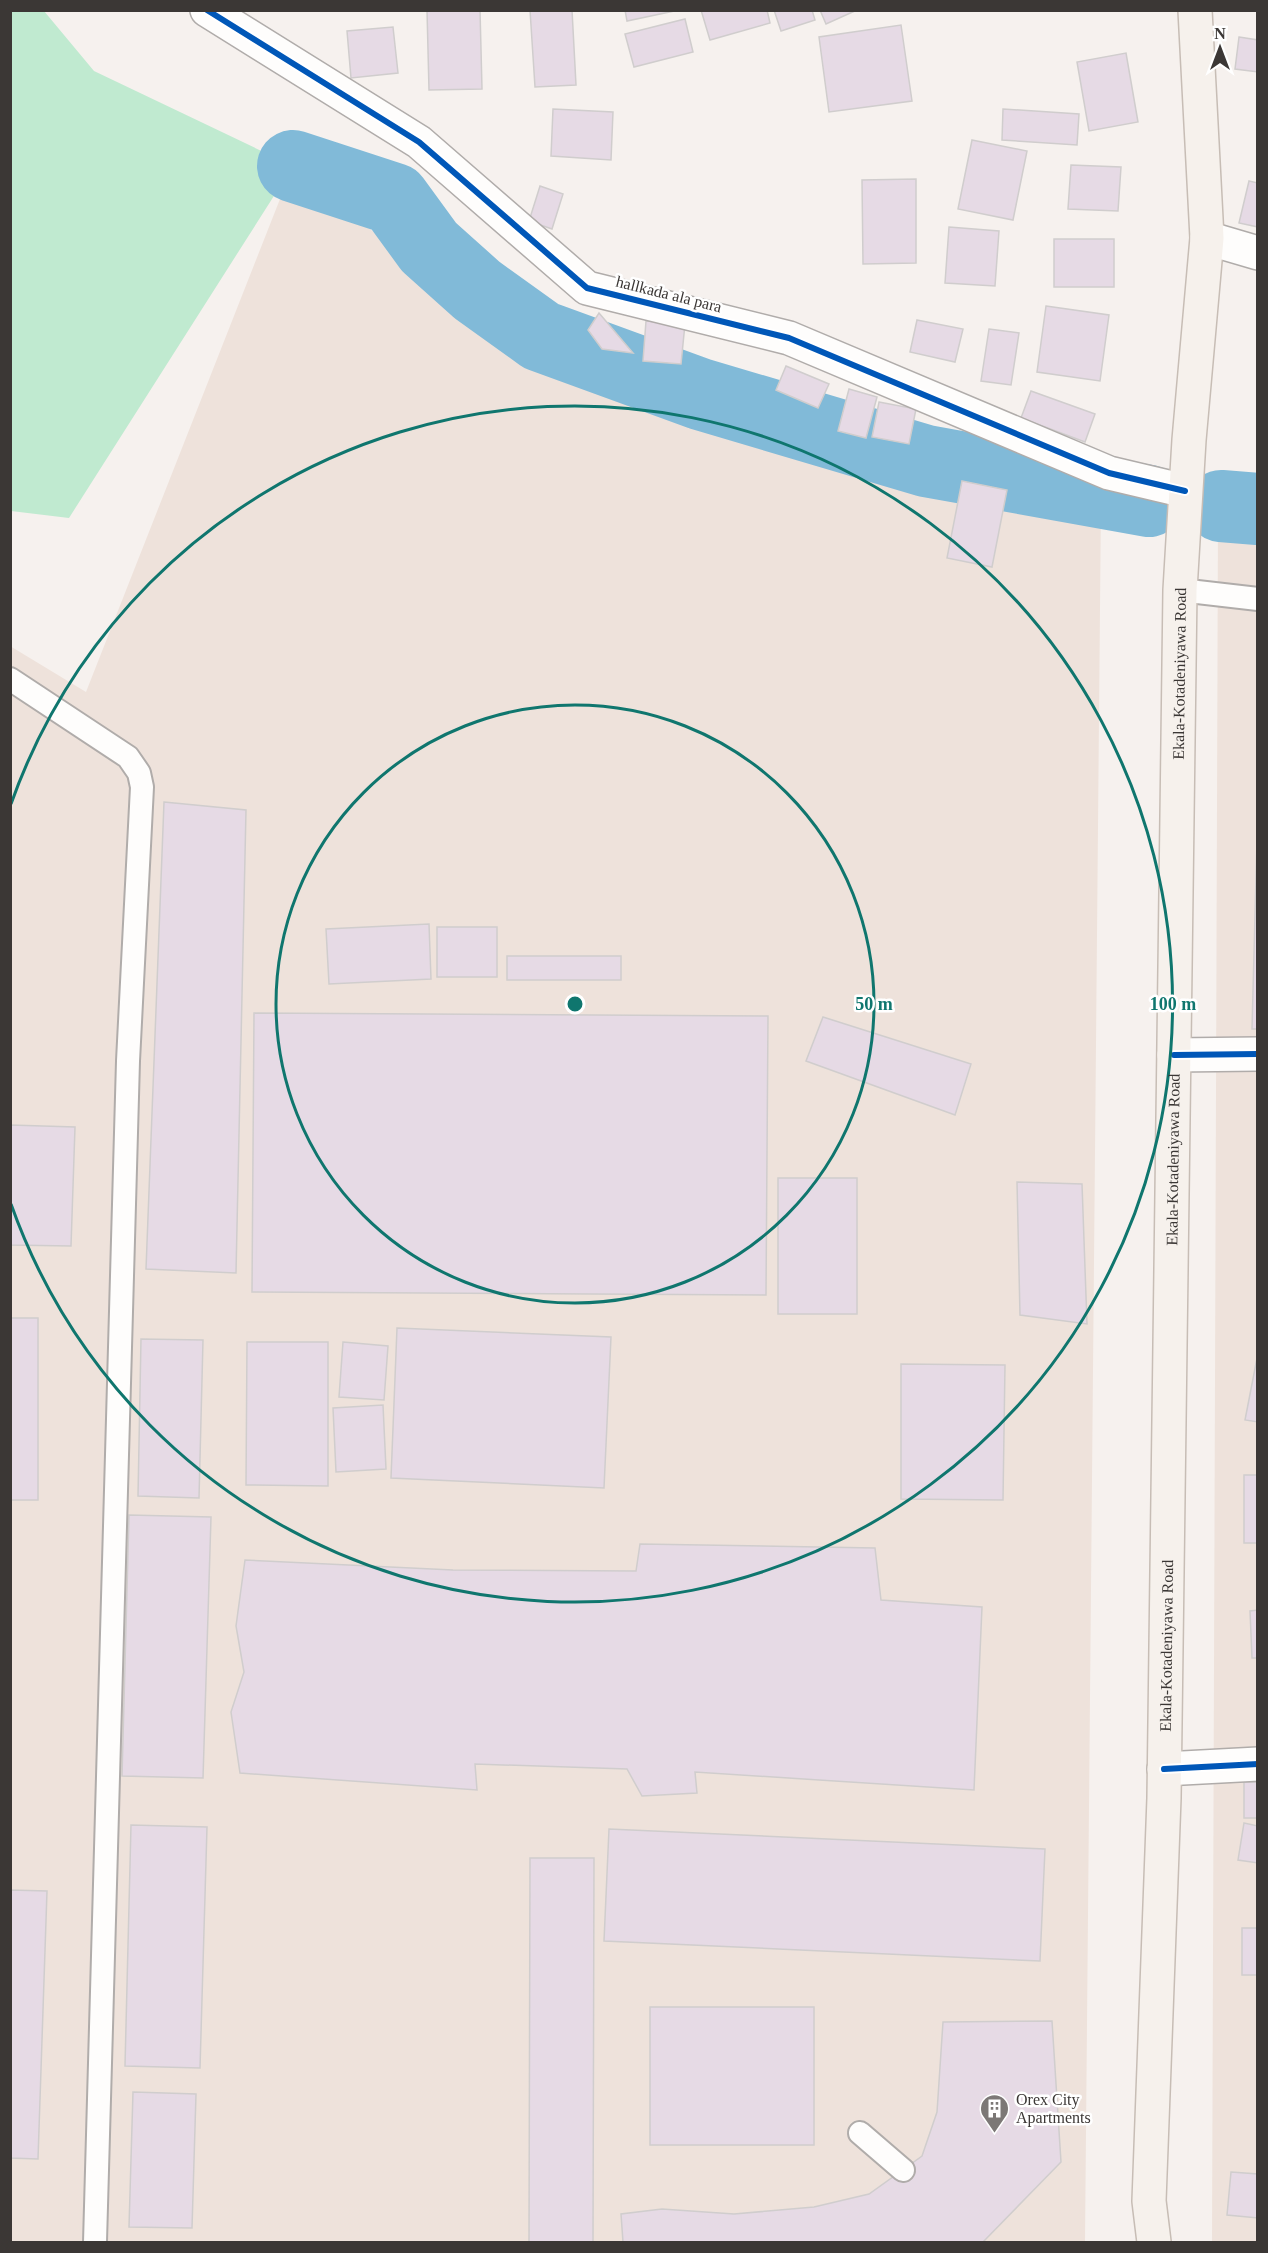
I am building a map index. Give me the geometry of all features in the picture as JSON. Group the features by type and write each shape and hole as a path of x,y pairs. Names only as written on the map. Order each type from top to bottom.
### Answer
{"main road":[{"name":"Ekala-Kotadeniyawa Road","path":"1154,2242 1149,2201 1164,1768 1180,590 1185,491 1208,238 1195,10"},
{"name":"Ekala-Kotadeniyawa Road","path":"1138,2242 1149,2201"}],"street":[{"name":"hallkada ala para","path":"207,10 419,142 587,288 789,338 1109,473 1185,491"},
{"path":"1208,238 1257,253"},
{"path":"1174,1055 1257,1054"},
{"path":"1164,1768 1257,1764"}],"lane":[{"path":"1180,590 1257,599"},
{"path":"10,679 128,757 139,773 142,787 128,1061 95,2242"},
{"path":"860,2133 903,2170"}],"shaded area":[{"path":"293,166 530,360 916,474 1101,500 1085,2242 11,2242 10,646 86,692"},
{"path":"1218,516 1258,522 1258,2242 1212,2242"}],"green space":[{"path":"11,10 44,11 94,71 293,166 69,518 11,511"}],"building":[{"path":"427,10 480,10 482,89 429,90"},
{"path":"530,10 572,10 576,85 535,87"},
{"path":"625,10 679,10 627,21"},
{"path":"701,10 767,10 770,23 710,40"},
{"path":"774,10 812,10 815,20 781,31"},
{"path":"820,10 857,10 826,24"},
{"path":"685,19 693,52 634,67 625,34"},
{"path":"901,25 912,101 829,112 819,37"},
{"path":"393,27 398,73 351,78 347,31"},
{"path":"1239,37 1258,40 1258,72 1235,69"},
{"path":"1126,53 1138,122 1089,131 1077,62"},
{"path":"553,109 613,112 611,160 551,156"},
{"path":"1003,109 1079,114 1077,145 1002,140"},
{"path":"972,140 1027,151 1013,220 958,209"},
{"path":"1071,165 1121,167 1118,211 1068,209"},
{"path":"916,179 916,263 863,264 862,180"},
{"path":"1249,181 1258,183 1258,227 1239,223"},
{"path":"540,186 563,194 552,229 529,221"},
{"path":"949,227 999,231 995,286 945,283"},
{"path":"1054,239 1114,239 1114,287 1054,287"},
{"path":"1046,306 1109,315 1100,381 1037,372"},
{"path":"599,313 633,353 602,349 588,330"},
{"path":"917,320 963,329 955,362 910,352"},
{"path":"646,321 685,324 681,364 643,361"},
{"path":"989,329 1019,333 1011,385 981,381"},
{"path":"786,366 829,384 818,408 776,390"},
{"path":"849,389 877,397 866,438 838,431"},
{"path":"1031,391 1095,414 1085,442 1021,418"},
{"path":"879,402 916,409 909,444 872,437"},
{"path":"962,481 1007,490 992,567 947,558"},
{"path":"164,802 246,810 236,1273 146,1269"},
{"path":"1258,802 1258,1029 1252,1029"},
{"path":"429,924 431,979 329,984 326,929"},
{"path":"437,927 497,927 497,977 437,977"},
{"path":"507,956 621,956 621,980 507,980"},
{"path":"254,1013 768,1016 766,1295 252,1292"},
{"path":"823,1017 971,1064 955,1115 806,1061"},
{"path":"10,1125 75,1127 71,1246 10,1245"},
{"path":"778,1178 857,1178 857,1314 778,1314"},
{"path":"1017,1182 1082,1184 1087,1324 1020,1315"},
{"path":"10,1318 38,1318 38,1500 10,1500"},
{"path":"397,1328 611,1337 604,1488 391,1478"},
{"path":"141,1339 203,1340 199,1498 138,1496"},
{"path":"247,1342 328,1342 328,1486 246,1485"},
{"path":"343,1342 388,1346 384,1400 339,1397"},
{"path":"1258,1353 1258,1422 1245,1420"},
{"path":"901,1364 1005,1365 1003,1500 901,1499"},
{"path":"383,1405 386,1469 336,1472 333,1408"},
{"path":"1244,1475 1258,1475 1258,1543 1244,1543"},
{"path":"129,1515 211,1517 203,1778 122,1776"},
{"path":"640,1544 875,1548 881,1600 982,1607 974,1790 695,1772 697,1793 642,1796 627,1769 475,1764 477,1790 240,1773 231,1712 244,1672 236,1626 245,1560 453,1570 636,1571"},
{"path":"1258,1610 1258,1658 1252,1658 1250,1611"},
{"path":"1244,1782 1258,1782 1258,1818 1244,1818"},
{"path":"1244,1823 1258,1826 1258,1863 1238,1860"},
{"path":"131,1825 207,1827 200,2068 125,2066"},
{"path":"609,1829 1045,1849 1040,1961 604,1941"},
{"path":"530,1858 594,1858 593,2242 529,2242"},
{"path":"10,1890 47,1891 38,2159 10,2158"},
{"path":"1242,1928 1258,1928 1258,1975 1242,1975"},
{"path":"650,2007 814,2007 814,2145 650,2145"},
{"name":"Orex City Apartments","path":"1052,2021 1061,2162 983,2242 623,2242 621,2214 662,2209 734,2214 814,2207 869,2194 922,2156 937,2112 943,2022"},
{"path":"133,2092 196,2094 192,2228 129,2227"},
{"path":"1231,2172 1258,2174 1258,2218 1227,2215"}],"waterway":[{"path":"293,166 394,199 429,247 477,290 541,336 700,394 926,461 1149,501"},
{"path":"1221,506 1258,509"}],"cycle path":[{"path":"207,10 419,142 587,288 789,338 1109,473 1185,491"},
{"path":"1174,1055 1258,1054"},
{"path":"1164,1769 1258,1764"}],"place":[{"name":"Orex City Apartments","path":"995,2134"}]}
